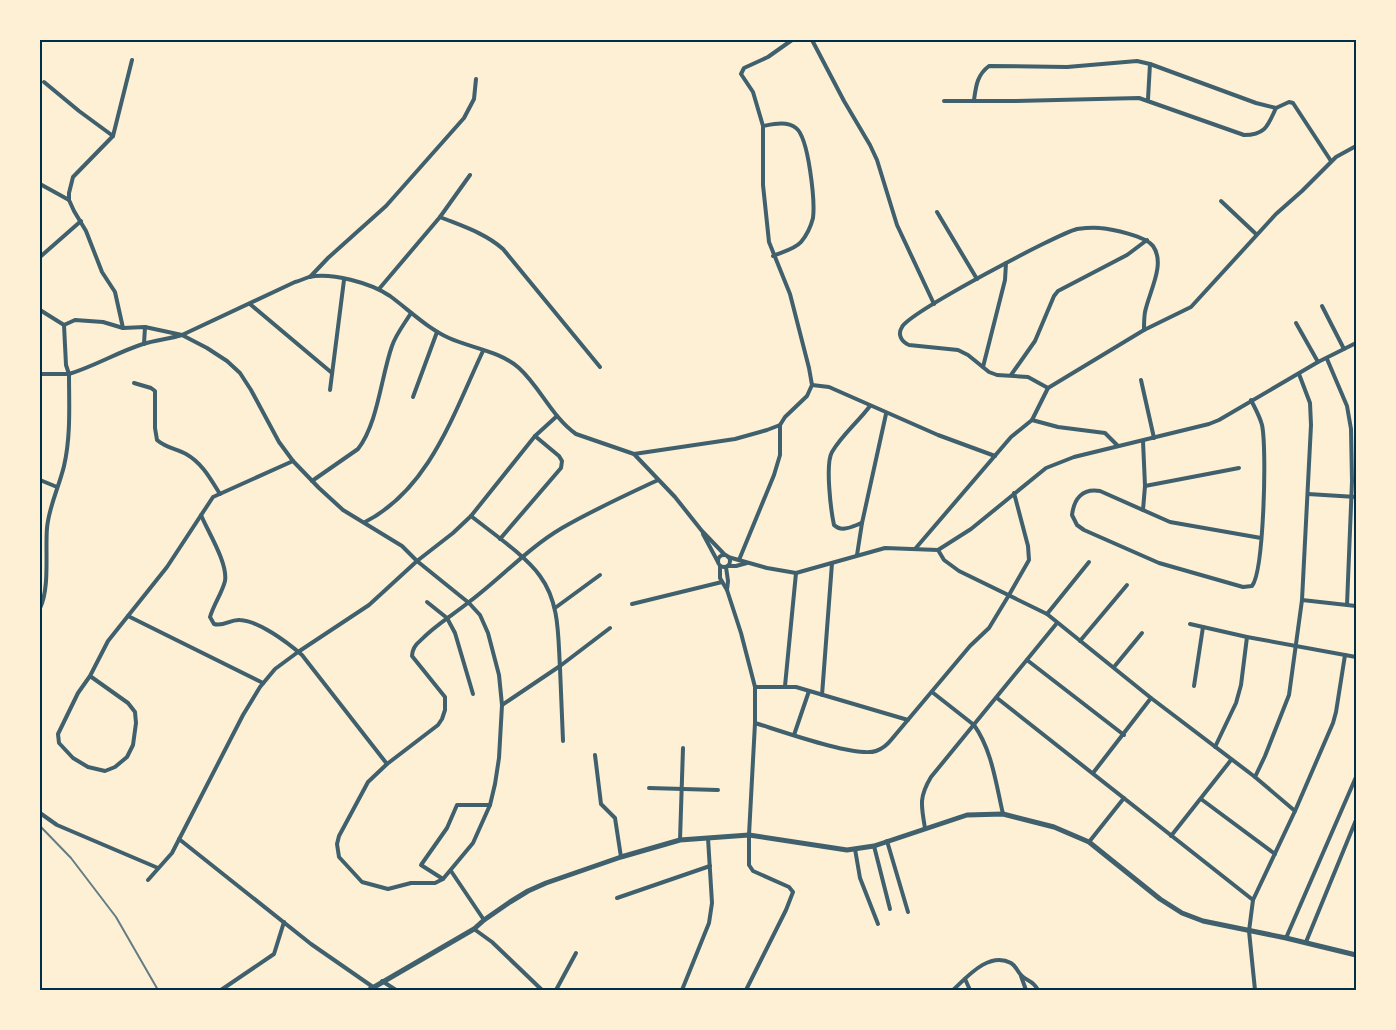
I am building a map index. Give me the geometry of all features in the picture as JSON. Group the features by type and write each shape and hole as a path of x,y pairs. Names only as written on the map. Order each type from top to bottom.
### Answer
{"street":[{"path":"739,560 774,476 780,455 780,425 785,417 807,396 812,385 790,294 773,256 769,242 763,185 763,126 753,92 741,74 742,71 792,40"},
{"path":"812,40 877,160 897,225 934,304"},
{"path":"69,200 73,177 113,136 132,60"},
{"path":"974,100 980,74 989,66 1067,67 1137,61 1150,64 1240,98 1276,108 1290,102 1293,103 1331,161"},
{"path":"1148,100 1150,64"},
{"path":"310,277 328,258 386,206 464,118 474,99 476,79"},
{"path":"44,82 113,136"},
{"path":"944,100 1013,101 1131,98 1148,100 1244,134 1253,135 1266,128 1276,108"},
{"path":"763,126 778,123 788,124 799,130 805,144 812,182 814,211 807,232 799,244 773,256"},
{"path":"916,550 1011,437 1032,420 1048,388 1144,330 1190,307 1256,234 1331,161 1342,152 1356,146"},
{"path":"379,289 440,217 470,175"},
{"path":"40,184 69,200 102,272 115,292 123,328"},
{"path":"1221,202 1256,234"},
{"path":"937,212 977,279"},
{"path":"440,217 481,234 503,249 600,367"},
{"path":"40,257 80,221"},
{"path":"1048,388 1028,376 997,375 958,350 904,343 900,337 902,327 908,320 934,304 1040,245 1075,230 1099,228 1146,240 1151,243 1156,254 1156,272 1145,312 1144,330"},
{"path":"1011,375 1035,341 1054,296 1058,291 1127,255 1146,240"},
{"path":"983,366 1005,280 1006,263"},
{"path":"40,374 69,374 91,367 144,344 182,335 295,282 321,276 379,289 437,332 460,343 503,358 519,368 532,381 557,416 569,429 576,434 634,454 735,438 758,433 780,425"},
{"path":"330,390 344,280"},
{"path":"250,304 332,373"},
{"path":"1322,306 1344,349"},
{"path":"40,310 64,325"},
{"path":"312,481 358,450 362,444 369,430 392,346 411,313"},
{"path":"64,325 75,320 103,322 123,328 145,327 182,335 227,361 240,373 268,424 293,461 312,481 343,510 402,546 417,561 469,602 480,615 488,633 499,675 502,704 499,758 490,805 474,843 443,879 435,883 411,884 388,889 373,886 362,882 339,857 337,844 339,836 368,782 387,764 438,725 445,710 445,698 412,654 420,640 469,602 522,558 561,529 658,480"},
{"path":"1296,323 1318,362"},
{"path":"40,608 47,569 47,528 52,500 64,466 68,437 69,374 66,365 64,325"},
{"path":"144,344 145,327"},
{"path":"413,397 437,332"},
{"path":"746,990 793,892 789,888 750,868 749,835 755,687 741,633 727,590 719,574 721,556 783,572 796,573 884,548 938,550 971,529 1014,493 1054,464 1074,457 1209,424 1232,414 1251,400 1356,343"},
{"path":"365,522 384,512 399,498 436,452 483,351"},
{"path":"1327,359 1347,406 1350,418 1354,497 1347,605"},
{"path":"1254,777 1265,756 1289,695 1302,600 1311,424 1310,403 1299,374"},
{"path":"1141,380 1154,438"},
{"path":"134,383 155,391 155,434 157,440 166,447 185,454 200,464 220,494"},
{"path":"812,385 829,387 886,414 995,456"},
{"path":"1251,400 1262,424 1264,463 1261,538 1257,575 1252,586 1243,587 1159,563 1084,530 1076,525 1072,514 1076,502 1082,494 1093,490 1170,522 1261,538"},
{"path":"862,523 840,529 834,525 828,464 836,446 870,406"},
{"path":"857,555 862,523 886,414"},
{"path":"148,880 172,853 243,715 275,668 369,605 417,561 453,533 471,516 535,436 557,416"},
{"path":"1032,420 1058,428 1105,433 1118,446"},
{"path":"500,539 561,468 562,461 559,456 535,436"},
{"path":"1142,441 1145,486 1144,510"},
{"path":"634,454 702,532 727,556 730,563 727,567 727,590"},
{"path":"90,676 128,703 135,712 136,723 133,745 127,757 115,767 105,771 88,768 73,758 59,743 58,734 78,693 90,676 108,642 167,567 212,498 293,461"},
{"path":"1145,486 1239,468"},
{"path":"40,480 57,487"},
{"path":"755,723 794,736 854,751 875,752 883,748 970,646 989,628 1030,557 1014,493"},
{"path":"1308,494 1354,497"},
{"path":"201,515 226,571 224,583 210,617 214,624 220,626 237,620 252,622 290,644 387,764"},
{"path":"471,516 540,575 550,591 555,608 559,638 564,741"},
{"path":"702,532 719,564 727,567 747,563"},
{"path":"938,550 950,566 1047,614 1295,811"},
{"path":"1047,614 1089,562"},
{"path":"822,695 832,563"},
{"path":"785,686 796,573"},
{"path":"555,608 600,575"},
{"path":"632,604 722,582"},
{"path":"1080,641 1127,585"},
{"path":"1302,600 1356,606"},
{"path":"427,602 447,618 458,639 473,694"},
{"path":"128,616 263,683"},
{"path":"925,828 921,804 925,788 932,777 1057,623"},
{"path":"1190,624 1247,637 1356,657"},
{"path":"1194,686 1203,627"},
{"path":"502,704 560,666 610,628"},
{"path":"1114,667 1142,633"},
{"path":"1215,747 1236,703 1241,685 1247,637"},
{"path":"1255,990 1249,931 1253,900 1295,811 1333,723 1345,655"},
{"path":"1027,660 1124,735"},
{"path":"755,687 785,686 809,691 908,720"},
{"path":"794,736 809,691"},
{"path":"932,692 974,725 982,737 1003,814"},
{"path":"997,698 1253,900"},
{"path":"1093,772 1124,735 1151,698"},
{"path":"680,840 683,748"},
{"path":"594,755 601,804 615,818 621,857"},
{"path":"1171,836 1231,760"},
{"path":"1286,938 1356,777"},
{"path":"649,788 718,790"},
{"path":"1089,842 1124,798"},
{"path":"1201,799 1275,854"},
{"path":"443,879 421,865 448,828 457,805 490,805"},
{"path":"40,813 57,825 158,868"},
{"path":"179,839 371,989 474,929 484,920 528,891 621,857 680,840 749,835 837,849 855,850 874,846 968,815 1003,814 1054,828 1089,842 1170,906 1204,921 1306,942 1356,955"},
{"path":"1306,942 1356,820"},
{"path":"682,990 709,924 712,903 708,838"},
{"path":"887,841 908,912"},
{"path":"874,846 890,910"},
{"path":"855,850 860,878 878,924"},
{"path":"617,898 710,866"},
{"path":"451,870 484,920"},
{"path":"221,990 274,954 284,922"},
{"path":"474,929 492,942 542,990"},
{"path":"556,990 576,953"},
{"path":"953,990 984,964 1000,960 1013,964 1021,976 1026,990"},
{"path":"1021,976 1032,981 1038,990"},
{"path":"965,979 970,990"},
{"path":"382,981 396,990"}],"railway":[{"path":"40,826 71,858 116,917 158,990"}]}
